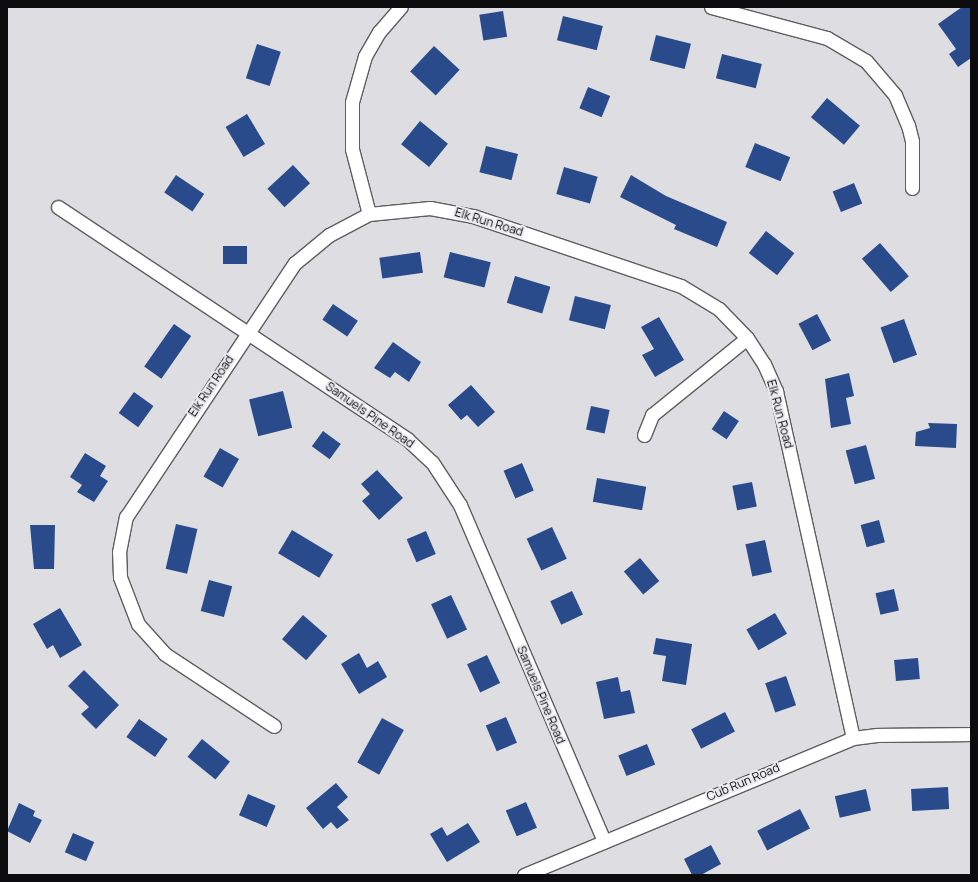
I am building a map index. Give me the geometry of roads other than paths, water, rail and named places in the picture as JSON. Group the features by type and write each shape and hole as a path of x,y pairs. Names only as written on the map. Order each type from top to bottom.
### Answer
{"street":[{"path":"369,214 352,149 352,102 365,56 379,32 401,7"},
{"path":"711,7 827,38 866,61 895,95 908,125 912,141 912,188"},
{"name":"Samuels Pine Road","path":"58,207 407,439 442,475 460,505 604,841"},
{"name":"Elk Run Road","path":"274,726 155,645 131,613 120,577 120,540 131,506 246,332 306,252 329,235 369,214 430,208 473,216 681,286 719,309 747,338 764,364 776,391 853,738"},
{"path":"644,435 652,415 747,338"},
{"name":"Cub Run Road","path":"524,875 853,738 877,735 971,734"}]}
